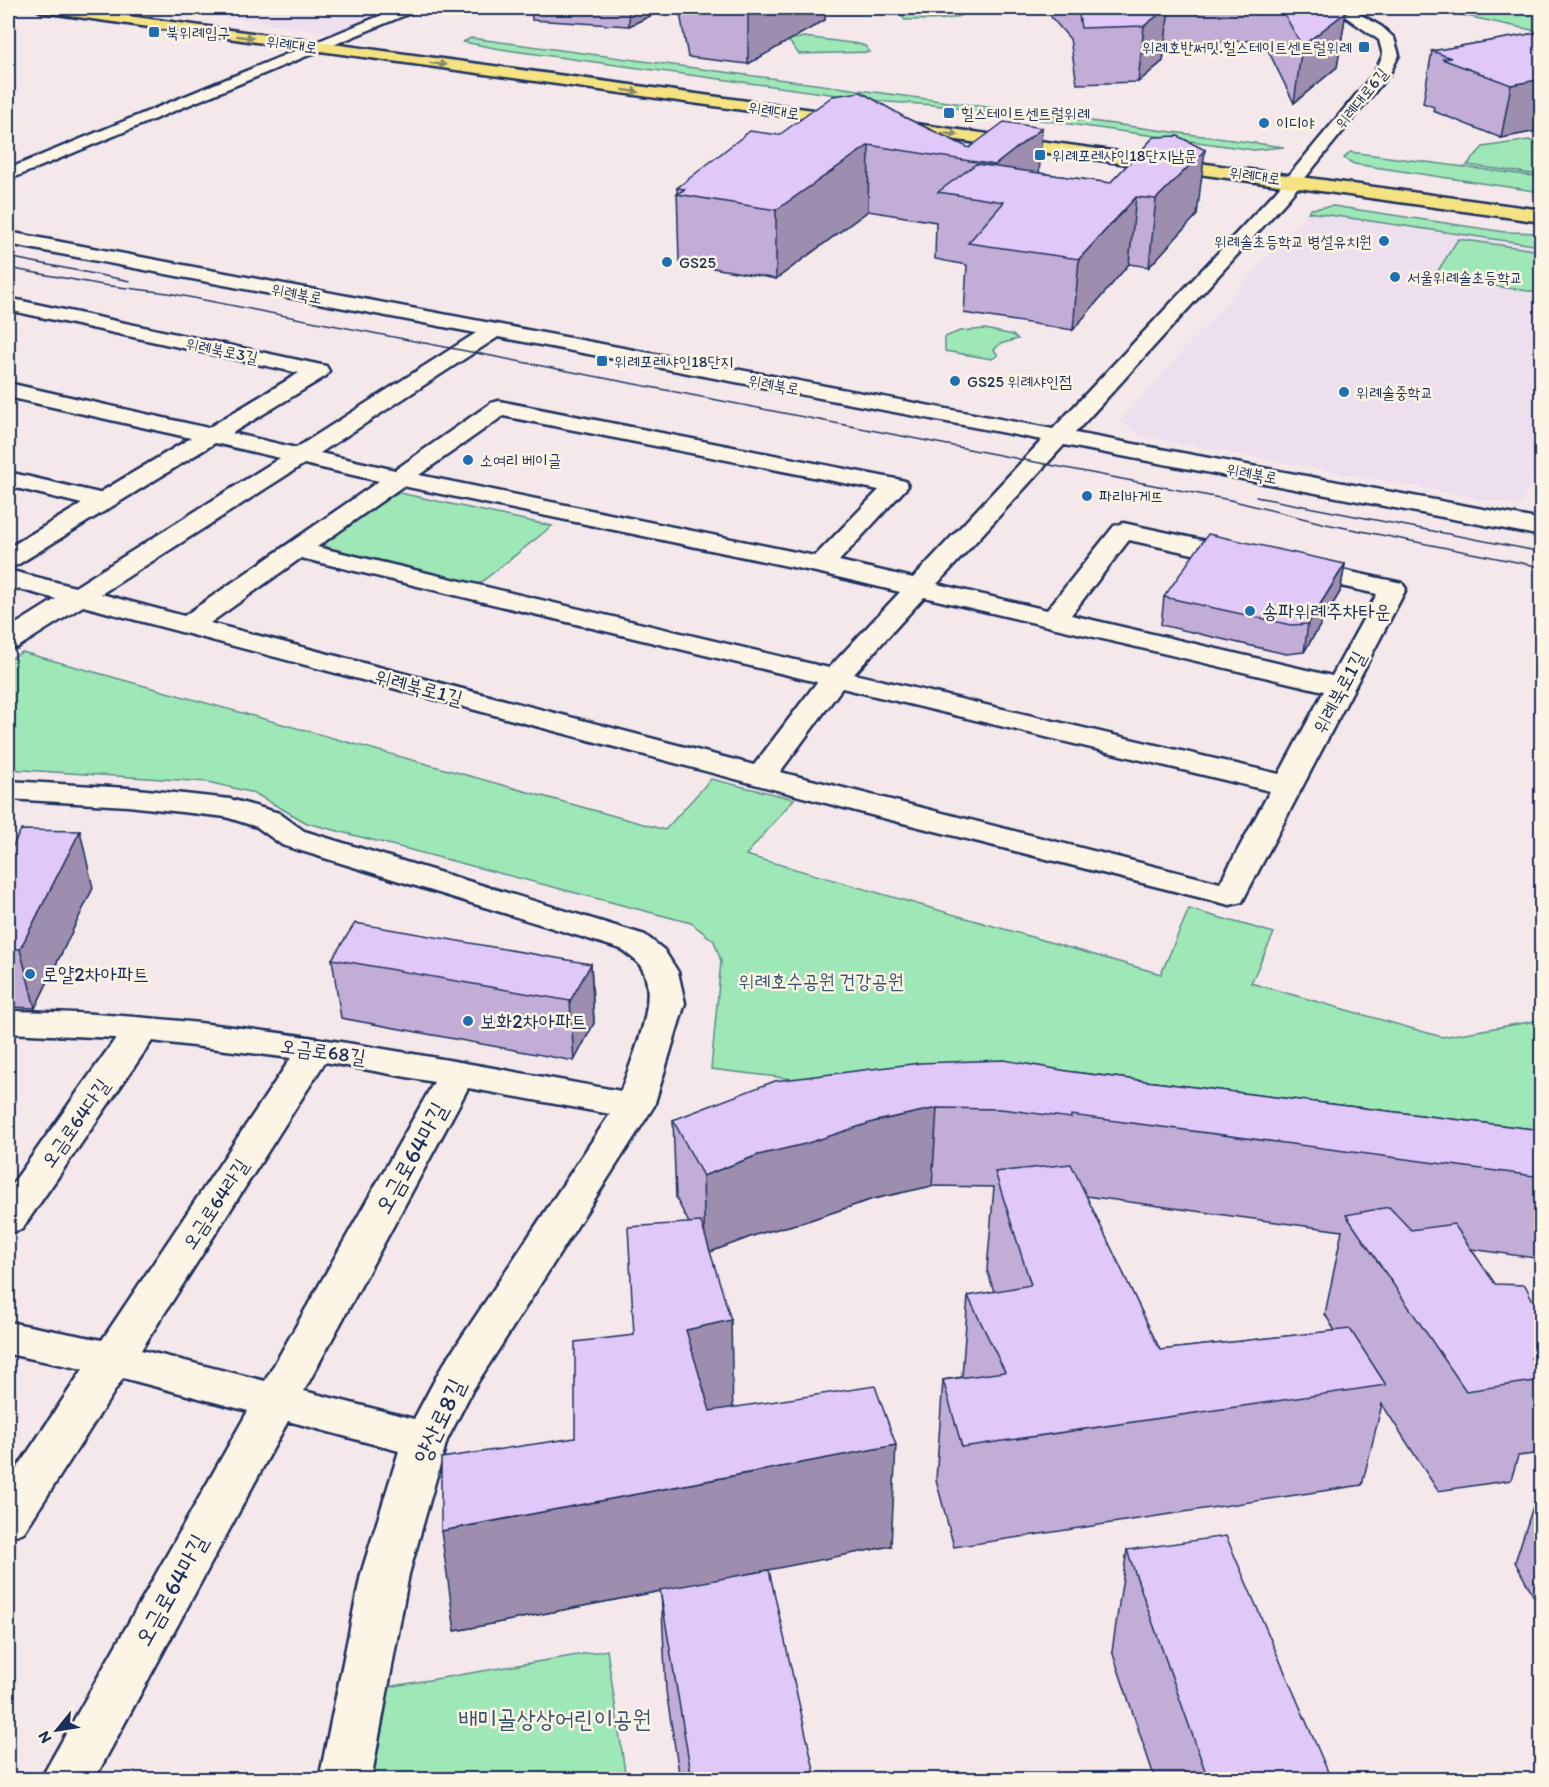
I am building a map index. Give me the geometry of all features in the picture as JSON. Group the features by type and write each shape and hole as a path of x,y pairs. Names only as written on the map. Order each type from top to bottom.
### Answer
{"main road":[{"name":"위례대로","path":"42,8 318,47 1299,174 1542,203"},
{"name":"위례대로","path":"132,8 1299,174 1542,216"}],"street":[{"path":"8,176 410,8"},
{"name":"위례대로6길","path":"1299,174 1382,74 1391,55 1386,38 1340,8"},
{"path":"761,776 836,677 1299,174"},
{"name":"위례북로","path":"8,238 1542,528"},
{"name":"위례북로3길","path":"8,304 318,371 214,435"},
{"path":"8,641 493,331"},
{"path":"8,390 400,478 822,565 1342,687"},
{"path":"187,626 299,550 499,408 896,486 822,565"},
{"path":"8,559 214,435"},
{"path":"8,479 101,501"},
{"name":"위례북로1길","path":"77,596 761,776 1230,895 1393,589 1123,531 1054,619"},
{"path":"299,550 1289,786"},
{"path":"8,578 77,596"},
{"name":"양산로8길","path":"8,790 128,797 230,808 268,820 293,838 633,942 652,957 661,972 667,1003 635,1106 455,1382 425,1440 385,1574 345,1779"},
{"name":"오금로68길","path":"8,1022 142,1028 315,1049 635,1106"},
{"name":"오금로64다길","path":"8,1219 142,1028"},
{"name":"오금로64라길","path":"8,1519 315,1049"},
{"name":"오금로64마길","path":"66,1779 458,1073"},
{"path":"8,1338 114,1359 425,1440"}],"shaded area":[{"path":"164,8 398,8 335,34"},
{"name":"위례솔중학교","path":"1308,212 1541,246 1541,459 1520,506 1141,436 1120,421"}],"green space":[{"path":"894,8 963,8 967,12 954,18 905,20"},
{"path":"1429,8 1541,8 1541,32"},
{"path":"804,37 859,44 865,46 870,52 799,54 788,40"},
{"path":"471,38 1284,147 1254,150 934,105 888,102 463,42"},
{"path":"1529,140 1541,146 1541,175 1467,165 1483,147"},
{"path":"1350,152 1541,177 1541,192 1354,164 1344,158"},
{"path":"1333,206 1505,232 1541,233 1541,246 1308,212 1311,209"},
{"path":"1458,239 1541,251 1541,293 1434,277"},
{"path":"985,329 1013,335 1018,339 1000,344 994,350 998,355 992,359 945,351 945,337 960,331"},
{"path":"400,493 552,526 479,584 330,550 321,540 383,497"},
{"name":"위례호수공원 건강공원","path":"22,652 665,830 711,779 794,799 746,855 1161,974 1189,909 1274,933 1251,983 1442,1037 1541,1020 1541,1170 711,1069 721,961 714,941 691,923 307,823 254,793 208,782 8,769 8,660"},
{"name":"배미골상상어린이공원","path":"607,1650 626,1779 345,1780 364,1691"}],"building":[{"path":"1078,8 1167,8 1144,26 1081,28"},
{"path":"1281,8 1344,8 1346,12 1302,46"},
{"path":"1542,32 1542,79 1511,85 1442,59 1451,58 1432,51"},
{"path":"861,92 906,118 969,148 1004,122 1042,128 995,165 869,145 776,210 677,194 685,189 677,188 750,131 779,135 833,96"},
{"path":"1178,136 1205,150 1156,199 1136,197 1079,259 968,243 1004,202 938,192 976,164 1110,183 1154,137"},
{"path":"1208,534 1345,564 1308,624 1291,625 1164,597"},
{"path":"21,830 80,831 20,949 8,949 8,855"},
{"path":"355,923 591,964 570,1001 332,959"},
{"path":"1004,1060 1073,1072 1542,1130 1542,1177 1071,1115 1071,1118 1001,1109 937,1108 876,1121 805,1144 758,1155 703,1176 673,1120 775,1081 920,1063"},
{"path":"1071,1164 1160,1350 1350,1329 1386,1385 962,1447 943,1380 1005,1372 968,1296 1031,1285 995,1172"},
{"path":"1389,1207 1411,1230 1454,1224 1495,1284 1525,1285 1533,1301 1542,1300 1542,1357 1531,1358 1542,1380 1466,1391 1346,1215"},
{"path":"701,1222 731,1320 686,1330 710,1411 875,1386 896,1445 441,1531 441,1458 575,1438 575,1342 634,1335 628,1227"},
{"path":"1226,1536 1331,1779 1208,1779 1127,1550"},
{"path":"769,1570 816,1779 692,1779 660,1590"}],"tram line":[{"path":"8,257 130,281"},
{"path":"8,268 103,285 168,293 1230,500 1326,524 1542,567"},
{"path":"1256,497 1542,552"}],"place":[{"name":"북위례입구","path":"154,32"},
{"name":"위례호반써밋.힐스테이트센트럴위례","path":"1364,47"},
{"name":"힐스테이트센트럴위례","path":"949,113"},
{"name":"이디야","path":"1264,123"},
{"name":"위례포레샤인18단지남문","path":"1040,155"},
{"name":"위례솔초등학교 병설유치원","path":"1384,241"},
{"name":"GS25","path":"667,262"},
{"name":"서울위례솔초등학교","path":"1395,277"},
{"name":"위례포레샤인18단지","path":"602,361"},
{"name":"GS25 위례샤인점","path":"955,381"},
{"name":"위례솔중학교","path":"1344,392"},
{"name":"소여리 베이글","path":"468,460"},
{"name":"파리바게뜨","path":"1087,496"},
{"name":"송파위례주차타운","path":"1250,611"},
{"name":"로얄2차아파트","path":"30,974"},
{"name":"보화2차아파트","path":"468,1021"}]}
